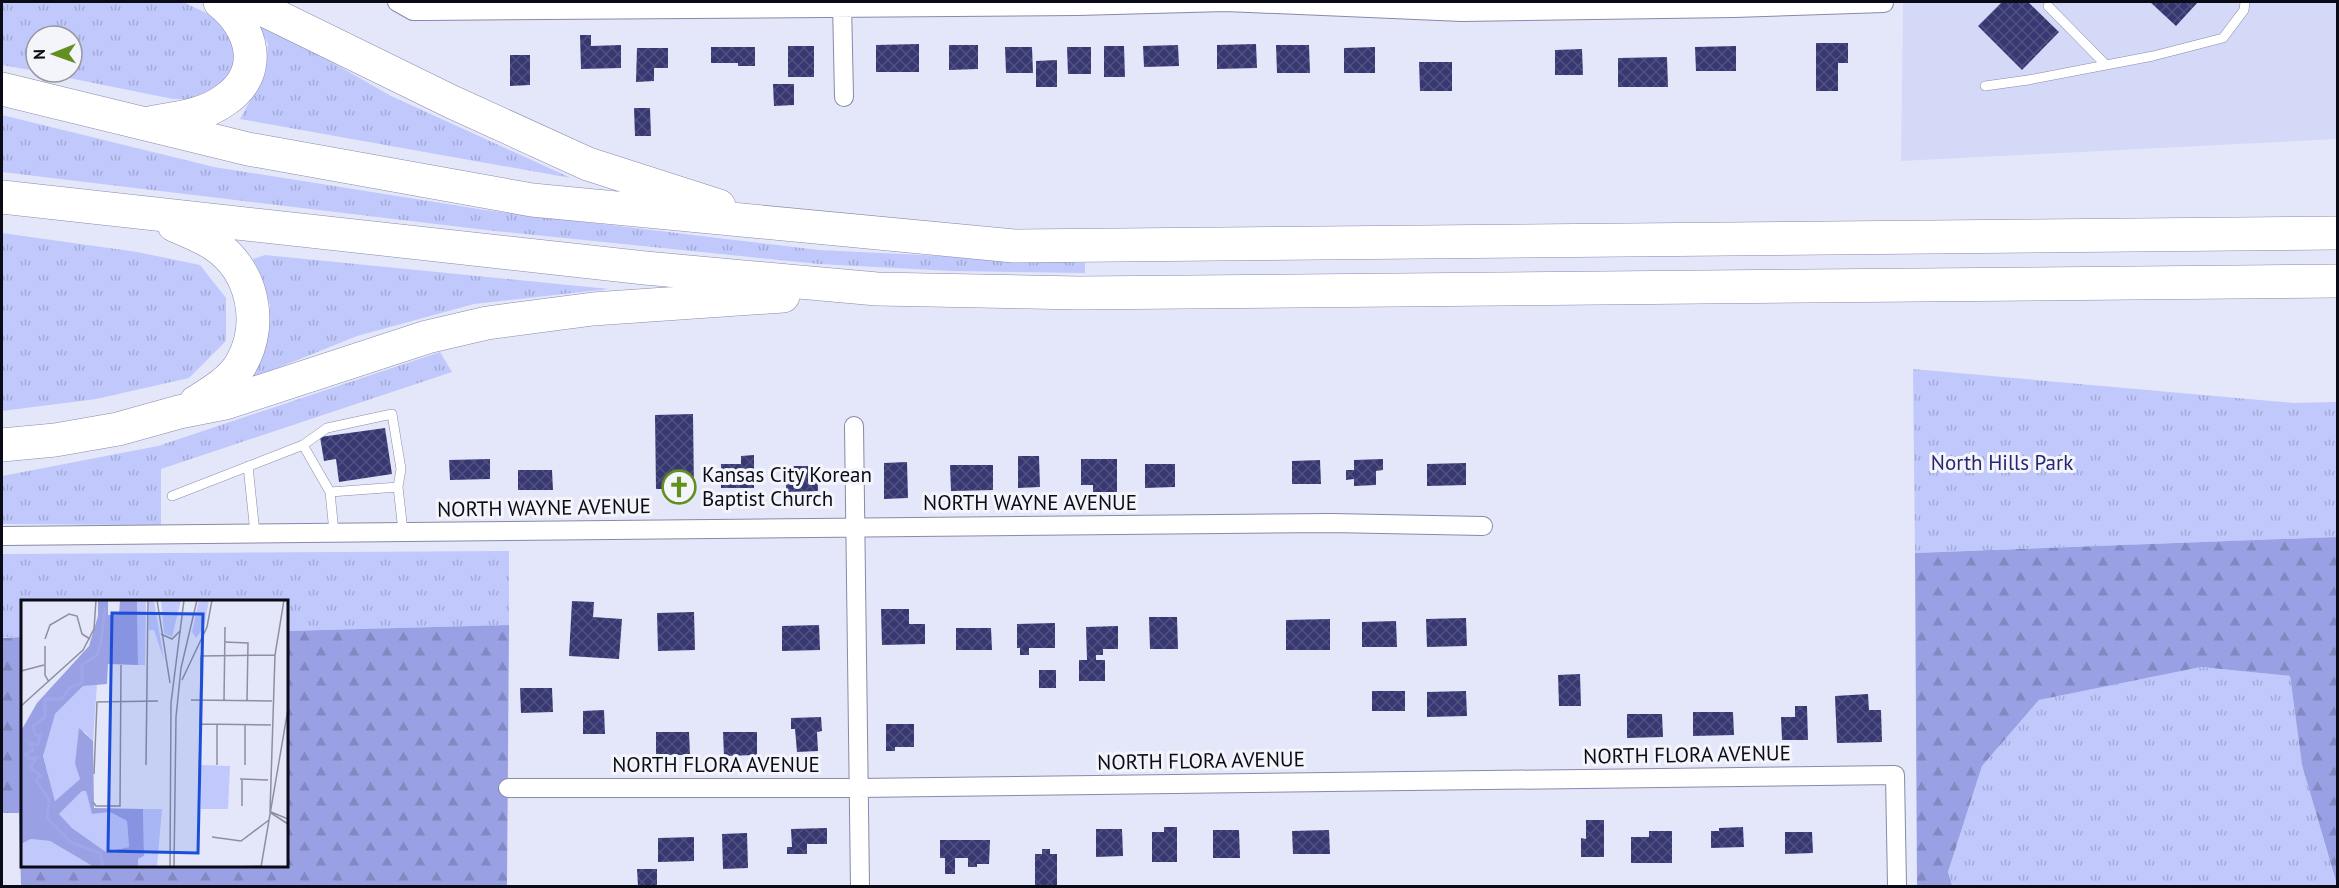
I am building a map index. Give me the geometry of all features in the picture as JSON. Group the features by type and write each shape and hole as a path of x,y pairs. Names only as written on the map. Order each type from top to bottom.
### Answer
{"highway":[{"path":"143,124 181,117 211,108 225,101 242,84 249,62 250,48 247,33 240,21 220,2"},
{"path":"242,2 264,10 472,111 588,164 711,202 759,223"},
{"path":"2,89 248,149 532,200 1014,246 2337,233"},
{"path":"2,197 645,268 877,289 1078,293 2337,281"},
{"path":"151,214 214,244 225,254 236,265 243,278 251,297 254,315 252,334 241,364 220,385 179,412"},
{"path":"2,445 55,440 118,429 225,402 427,337 488,323 593,309 877,289"}],"street":[{"path":"401,4 424,11 842,4 1226,2 1462,12 1734,8 1884,3"},
{"path":"842,4 844,97"},
{"path":"854,426 860,886"},
{"name":"NORTH WAYNE AVENUE","path":"2,536 1320,523 1483,526"},
{"name":"NORTH FLORA AVENUE","path":"508,788 857,788 1895,775 1897,886"}],"lane":[{"path":"1984,86 2106,65 2180,50 2223,38 2245,6 2236,2"},
{"path":"2048,6 2106,65"},
{"path":"172,496 303,445 327,428 392,414 401,469 398,487 403,531"},
{"path":"303,445 330,492 334,532"},
{"path":"248,466 255,533"},
{"path":"330,492 398,487"}],"shaded area":[{"path":"1903,2 2337,2 2337,139 1901,161"}],"green space":[{"path":"2,2 183,2 219,19 229,31 235,62 221,87 192,99 173,99 84,81 84,24 24,24 24,69 2,65"},
{"path":"255,18 391,96 571,178 240,119 265,74 268,44"},
{"path":"2,115 214,167 485,210 819,250 1085,263 1085,273 952,271 819,264 486,230 2,172"},
{"path":"2,233 137,252 200,265 226,298 226,341 189,378 96,399 2,411"},
{"path":"265,255 609,289 474,304 357,336 243,382 261,358 270,305 253,259"},
{"path":"440,352 452,372 161,469 161,525 2,524 2,476 158,446"},
{"name":"North Hills Park","path":"1913,369 2293,403 2337,402 2337,537 1915,553"},
{"path":"2337,537 2337,885 2302,765 2290,676 2201,667 2039,700 1982,766 1948,872 1952,886 1917,886 1915,553"},
{"path":"509,551 509,625 288,631 288,600 21,600 21,637 2,637 2,554"},
{"path":"509,625 507,886 21,886 19,813 2,813 2,638 21,637 21,867 288,867 288,631"},
{"path":"2201,667 2290,676 2302,765 2337,886 1952,886 1948,872 1982,766 2039,700"}],"building":[{"path":"2002,2 2028,2 2059,32 2022,70 1978,26"},
{"path":"2150,2 2198,2 2176,26"},
{"path":"580,35 591,35 591,46 621,45 621,68 581,69"},
{"path":"1816,43 1848,43 1848,63 1838,63 1838,91 1816,91"},
{"path":"919,44 919,72 876,72 876,45"},
{"path":"1256,44 1257,68 1217,69 1217,45"},
{"path":"949,45 978,45 978,69 949,70"},
{"path":"1178,45 1179,66 1144,67 1143,46"},
{"path":"1276,45 1309,45 1310,73 1277,73"},
{"path":"788,46 814,46 814,77 788,77"},
{"path":"1104,46 1124,46 1125,77 1104,77"},
{"path":"1736,46 1736,71 1696,71 1695,47"},
{"path":"711,47 755,47 755,66 738,66 738,63 711,63"},
{"path":"1005,47 1032,47 1033,73 1006,73"},
{"path":"1067,47 1091,47 1091,74 1068,74"},
{"path":"1375,47 1375,73 1344,73 1344,48"},
{"path":"637,48 668,48 668,68 654,68 654,81 636,82"},
{"path":"1582,49 1583,75 1555,75 1555,50"},
{"path":"510,55 530,55 530,85 510,86"},
{"path":"1667,57 1668,87 1618,87 1618,58"},
{"path":"1057,60 1057,87 1036,87 1036,61"},
{"path":"1419,62 1452,62 1452,91 1420,91"},
{"path":"773,84 794,84 794,105 774,106"},
{"path":"634,108 650,108 651,136 635,136"},
{"path":"693,414 694,490 684,490 685,498 671,498 671,489 656,489 655,415"},
{"path":"385,428 392,474 339,482 336,459 324,461 320,437"},
{"path":"754,455 754,488 721,488 721,464 741,464 741,456"},
{"path":"1018,456 1039,456 1040,487 1018,488"},
{"path":"490,459 490,479 450,480 449,460"},
{"path":"1081,459 1117,459 1117,492 1093,492 1093,485 1081,485"},
{"path":"1383,459 1383,470 1376,471 1376,485 1354,486 1354,479 1346,480 1346,470 1354,470 1354,460"},
{"path":"1320,460 1321,484 1292,484 1292,461"},
{"path":"907,462 908,498 884,499 884,463"},
{"path":"1466,463 1466,485 1427,486 1427,464"},
{"path":"1145,464 1175,464 1175,487 1145,488"},
{"path":"950,465 993,465 993,490 951,491"},
{"path":"786,466 817,466 818,491 786,492"},
{"path":"518,470 552,470 553,490 518,490"},
{"path":"572,601 594,602 593,617 622,619 619,659 569,656"},
{"path":"881,609 909,609 909,624 925,624 925,644 882,645"},
{"path":"694,612 695,650 658,651 657,613"},
{"path":"1149,617 1177,617 1178,649 1150,649"},
{"path":"1466,618 1467,646 1427,647 1426,619"},
{"path":"1330,619 1330,650 1286,650 1286,620"},
{"path":"1396,621 1397,647 1362,647 1362,622"},
{"path":"1055,623 1055,648 1029,648 1029,655 1020,655 1020,648 1017,648 1017,624"},
{"path":"819,625 820,650 782,651 782,626"},
{"path":"1118,626 1118,649 1103,649 1103,655 1096,655 1096,660 1105,660 1105,681 1079,681 1079,660 1087,660 1086,627"},
{"path":"956,628 991,628 992,650 956,650"},
{"path":"1039,670 1056,670 1056,688 1039,688"},
{"path":"1580,674 1581,706 1559,706 1558,675"},
{"path":"520,688 552,688 553,712 521,713"},
{"path":"1372,691 1405,691 1405,711 1372,711"},
{"path":"1466,691 1467,716 1427,717 1427,692"},
{"path":"1868,694 1869,710 1881,710 1882,742 1837,743 1835,696"},
{"path":"1795,706 1807,706 1808,740 1782,740 1781,717 1795,717"},
{"path":"604,710 605,734 583,734 583,711"},
{"path":"1693,712 1733,712 1734,735 1693,736"},
{"path":"1627,714 1662,714 1663,737 1627,738"},
{"path":"821,717 822,731 817,732 818,751 797,752 795,729 791,729 791,718"},
{"path":"886,724 914,724 914,747 895,747 895,751 886,751"},
{"path":"656,732 689,732 690,755 656,755"},
{"path":"723,732 757,732 757,755 724,756"},
{"path":"1586,820 1604,820 1604,857 1581,857 1581,838 1586,839"},
{"path":"1164,827 1177,827 1177,862 1152,862 1152,832 1164,832"},
{"path":"1743,827 1744,847 1711,848 1711,831 1719,831 1719,828"},
{"path":"827,828 827,844 807,844 807,854 787,854 787,847 792,847 791,829"},
{"path":"1096,829 1122,829 1123,856 1096,857"},
{"path":"1213,830 1239,830 1240,858 1213,858"},
{"path":"1329,830 1330,854 1293,854 1292,831"},
{"path":"1649,831 1672,831 1672,863 1631,863 1631,837 1649,837"},
{"path":"1785,832 1812,832 1813,853 1785,854"},
{"path":"747,833 748,868 723,869 722,834"},
{"path":"694,837 694,861 658,862 658,838"},
{"path":"940,840 990,840 989,864 968,867 968,858 955,858 955,874 945,874 945,858 940,858"},
{"path":"1042,849 1050,849 1050,854 1057,854 1057,885 1035,886 1035,854 1042,854"},
{"path":"637,869 657,869 657,886 638,886"}],"place":[{"name":"Kansas City Korean Baptist Church","path":"679,487"}]}
